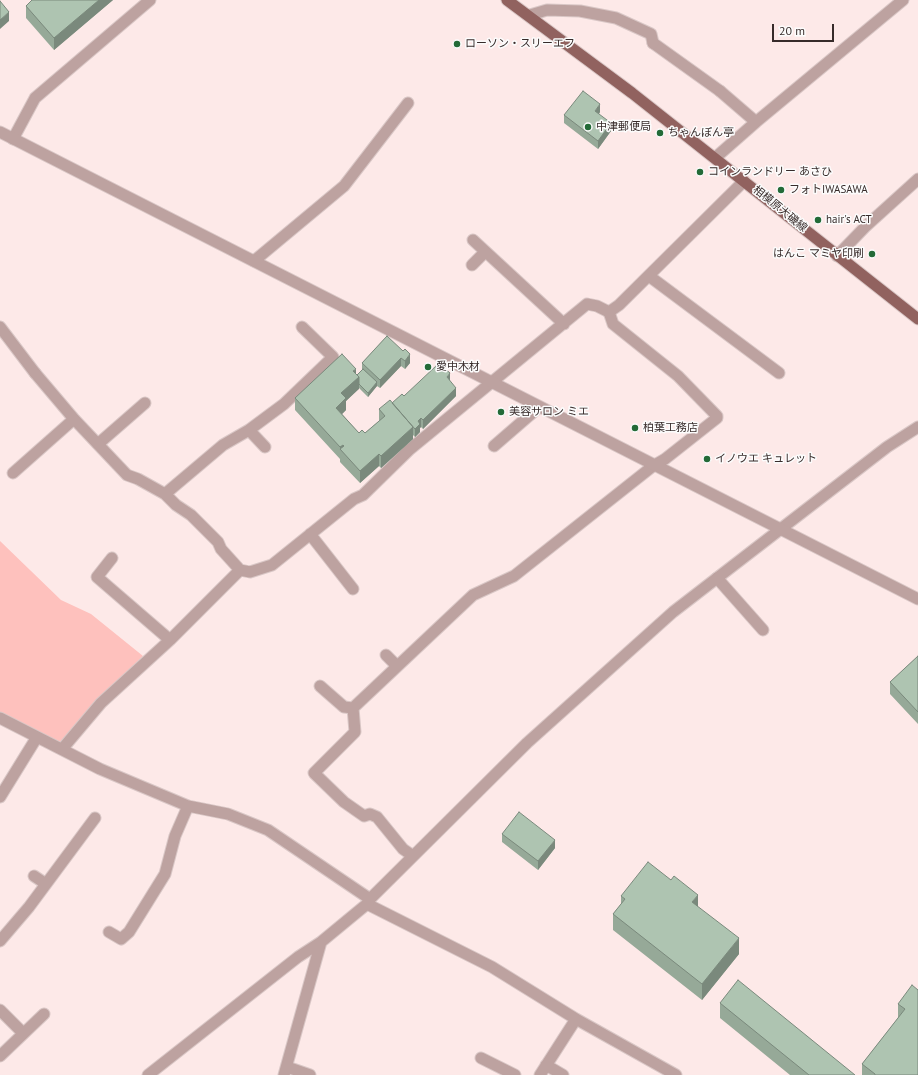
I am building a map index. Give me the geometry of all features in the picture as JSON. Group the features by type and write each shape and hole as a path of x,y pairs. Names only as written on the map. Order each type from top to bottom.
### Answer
{"main road":[{"name":"相模原大磯線","path":"507,0 530,15 715,158 918,319"}],"street":[{"path":"13,139 35,98 150,0"},
{"path":"715,158 902,0"},
{"path":"530,15 547,10 580,11 616,18 651,34 653,43 720,91 756,122"},
{"path":"254,261 344,186 408,103"},
{"path":"0,132 653,466 781,528 918,599"},
{"path":"837,256 865,227 918,179"},
{"path":"609,312 619,305 649,276 744,181"},
{"path":"472,240 564,324"},
{"path":"472,265 485,252"},
{"path":"649,276 779,373"},
{"path":"0,327 35,373 74,419 127,475 138,479 165,494 176,505 190,515 218,542 240,570 250,572 272,565 354,499 363,495 410,450 587,304 597,306 609,312 613,324 678,376 717,416 717,418 665,459 653,466 514,576 473,595 353,708"},
{"path":"165,494 223,445 250,430 284,404 333,357 302,327"},
{"path":"98,444 145,403"},
{"path":"494,446 539,407"},
{"path":"13,473 74,419"},
{"path":"148,1075 298,957 321,942 368,901 533,738 673,612 781,528 887,448 918,427"},
{"path":"250,430 265,447"},
{"path":"310,534 353,589"},
{"path":"112,558 97,577 170,640"},
{"path":"63,748 100,703 170,640 240,570"},
{"path":"717,578 763,630"},
{"path":"386,655 397,666"},
{"path":"320,686 344,707 353,708"},
{"path":"353,708 355,732 314,773 344,802 364,816 370,814 377,817 403,849 413,856"},
{"path":"0,718 37,737 63,748 100,769 188,806 228,814 268,830 368,901 492,967 576,1019 676,1075"},
{"path":"0,797 37,737"},
{"path":"110,932 120,939 129,932 165,874 175,836 188,806"},
{"path":"0,941 46,884 95,818"},
{"path":"34,876 46,884"},
{"path":"310,1075 286,1071 321,942"},
{"path":"0,1010 20,1030 22,1035"},
{"path":"0,1056 44,1014"},
{"path":"540,1075 576,1019"},
{"path":"480,1058 515,1075"},
{"path":"546,1065 563,1075"}],"shaded area":[{"path":"0,541 61,600 91,614 143,656 89,711 62,745 0,716"}],"building":[{"path":"32,0 99,0 54,38 26,6"},
{"path":"0,1 9,12 0,20"},
{"name":"中津郵便局","path":"583,91 600,104 595,111 611,123 598,141 564,115"},
{"path":"387,336 403,351 405,349 410,354 405,361 401,358 380,380 362,363"},
{"path":"342,354 356,369 353,371 359,377 341,393 346,398 336,408 359,433 362,430 365,433 385,416 379,409 390,400 413,427 381,456 379,454 360,471 340,449 344,446 343,445 340,447 295,398"},
{"path":"436,366 439,369 443,367 450,373 447,377 456,388 423,420 421,418 418,421 420,424 415,429 392,403 402,394 404,396"},
{"path":"363,369 377,382 368,393 359,384 359,377 357,375"},
{"path":"918,656 918,712 890,682"},
{"path":"519,812 555,840 538,861 502,834"},
{"path":"648,862 671,880 674,876 698,895 692,902 739,938 702,984 613,914 625,899 621,896"},
{"path":"738,980 855,1075 809,1075 720,1003"},
{"path":"912,985 918,990 918,1075 875,1075 862,1064 905,1009 898,1004"}],"place":[{"name":"ローソン・スリーエフ","path":"457,44"},
{"name":"中津郵便局","path":"588,127"},
{"name":"ちゃんぽん亭","path":"660,133"},
{"name":"コインランドリー あさひ","path":"700,172"},
{"name":"フォトIWASAWA","path":"781,190"},
{"name":"hair's ACT","path":"818,220"},
{"name":"はんこ マミヤ印刷","path":"872,254"},
{"name":"愛中木材","path":"428,367"},
{"name":"美容サロン ミエ","path":"501,412"},
{"name":"柏葉工務店","path":"635,428"},
{"name":"イノウエ キュレット","path":"707,459"}]}
